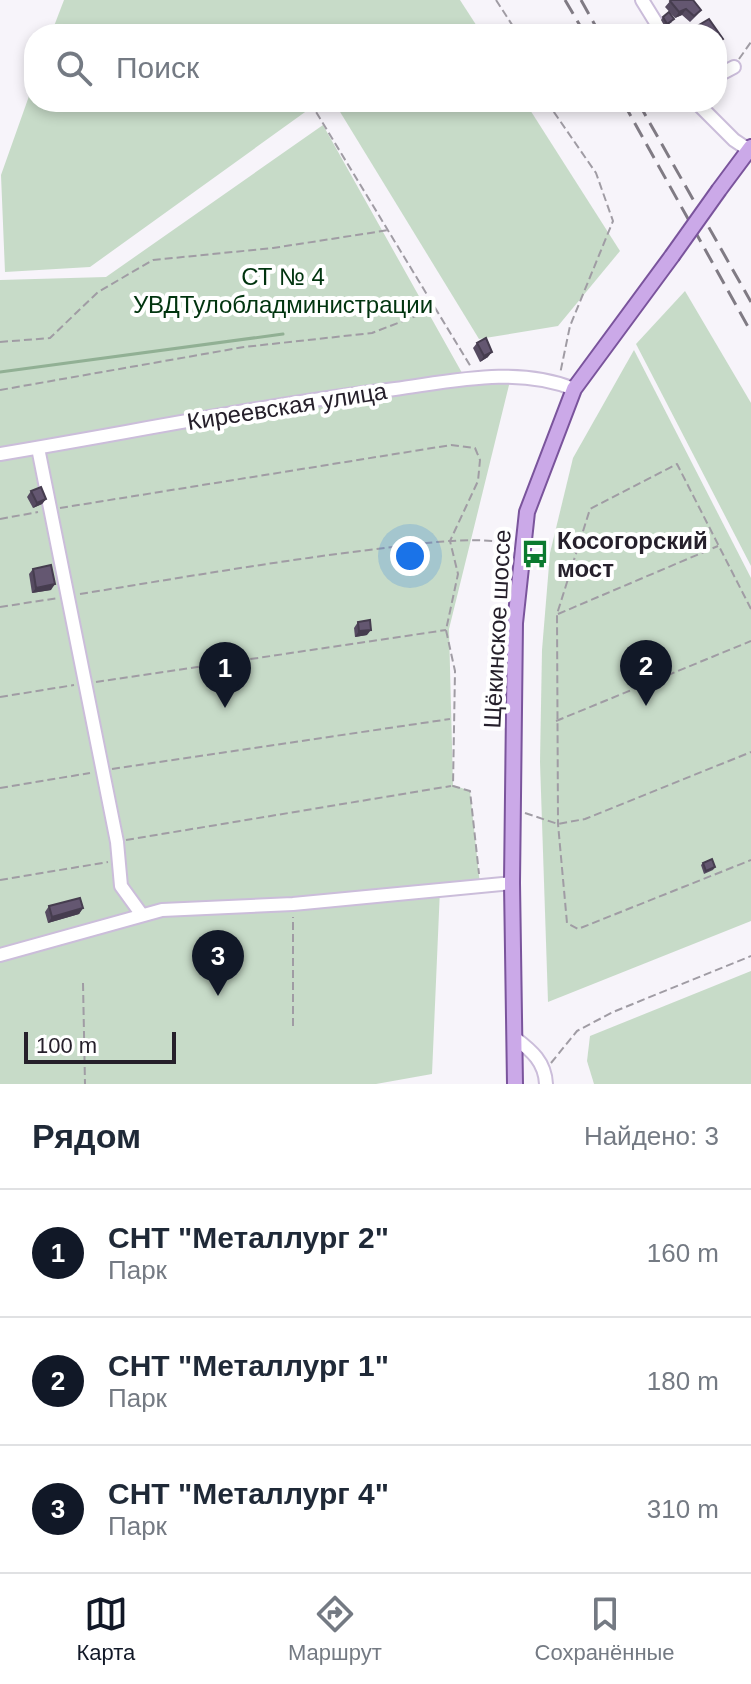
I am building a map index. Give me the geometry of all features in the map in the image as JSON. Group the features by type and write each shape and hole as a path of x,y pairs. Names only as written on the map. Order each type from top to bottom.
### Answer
{"main road":[{"name":"Щёкинское шоссе","path":"515,1084 512,883 515,623 521,545 527,512 574,389 750,148"}],"street":[{"path":"642,0 657,24"},
{"path":"727,71 734,67"},
{"path":"706,112 734,140 750,148"},
{"name":"Киреевская улица","path":"0,454 266,406 478,379 526,376 574,389"},
{"path":"38,448 104,771 117,842 121,886 142,915"},
{"path":"0,955 162,910 293,904 512,883"},
{"path":"515,1038 533,1052 546,1077"}],"path":[{"path":"496,0 512,24"},
{"path":"734,67 751,42"},
{"path":"316,112 478,379"},
{"path":"554,112 596,173 613,221 570,326 559,383"},
{"path":"0,342 50,338 98,292 153,260 273,248 389,230"},
{"path":"0,390 244,347 372,333 434,309"},
{"path":"0,519 466,444 475,448 480,460 478,481 450,541 458,574 446,630 455,671 451,718 453,786"},
{"path":"751,609 677,464 590,509 557,614 556,721 558,824 567,923 578,929 751,860"},
{"path":"0,607 319,556 483,539 521,545"},
{"path":"557,614 719,545"},
{"path":"0,697 446,630"},
{"path":"556,721 751,641"},
{"path":"0,788 451,718"},
{"path":"513,809 558,824 585,819 751,752"},
{"path":"117,842 453,786 470,791 480,885"},
{"path":"0,880 117,860"},
{"path":"293,904 293,1026"},
{"path":"546,1077 577,1031 613,1012 751,956"},
{"path":"83,983 85,1084"}],"green space":[{"path":"64,0 460,0 476,24 55,24"},
{"path":"24,110 305,112 90,267 5,272 1,175"},
{"path":"340,112 531,112 620,251 558,326 479,339"},
{"name":"СТ № 4 УВДТулобладминистрации","path":"323,125 466,380 511,377 449,629 453,785 470,791 480,885 440,889 432,1074 376,1084 0,1084 0,280 106,277"},
{"path":"685,291 751,403 751,566 636,344"},
{"path":"634,350 751,578 751,921 548,1002 540,762 542,650 550,553 573,458"},
{"path":"751,971 751,1084 594,1084 587,1061 590,1036"}],"building":[{"path":"671,0 693,0 701,10 694,16 686,9 679,12"},
{"path":"669,12 674,19 667,24 663,17"},
{"path":"486,338 492,352 484,356 477,343"},
{"path":"41,487 46,499 37,503 31,491"},
{"path":"51,565 55,584 36,588 33,569"},
{"path":"370,620 371,630 359,631 358,622"},
{"path":"712,859 715,867 706,871 703,863"},
{"path":"80,898 83,908 52,917 49,906"}],"waterway":[{"path":"0,372 283,334"}],"railway":[{"path":"565,0 579,24"},
{"path":"581,0 594,24"},
{"path":"629,112 751,332"},
{"path":"644,112 751,302"}],"place":[{"name":"Косогорский мост","path":"535,554"},
{"name":"СНТ \"Металлург 1\"","path":"646,706"},
{"name":"СНТ \"Металлург 2\"","path":"225,708"},
{"name":"СНТ \"Металлург 4\"","path":"218,996"}]}
